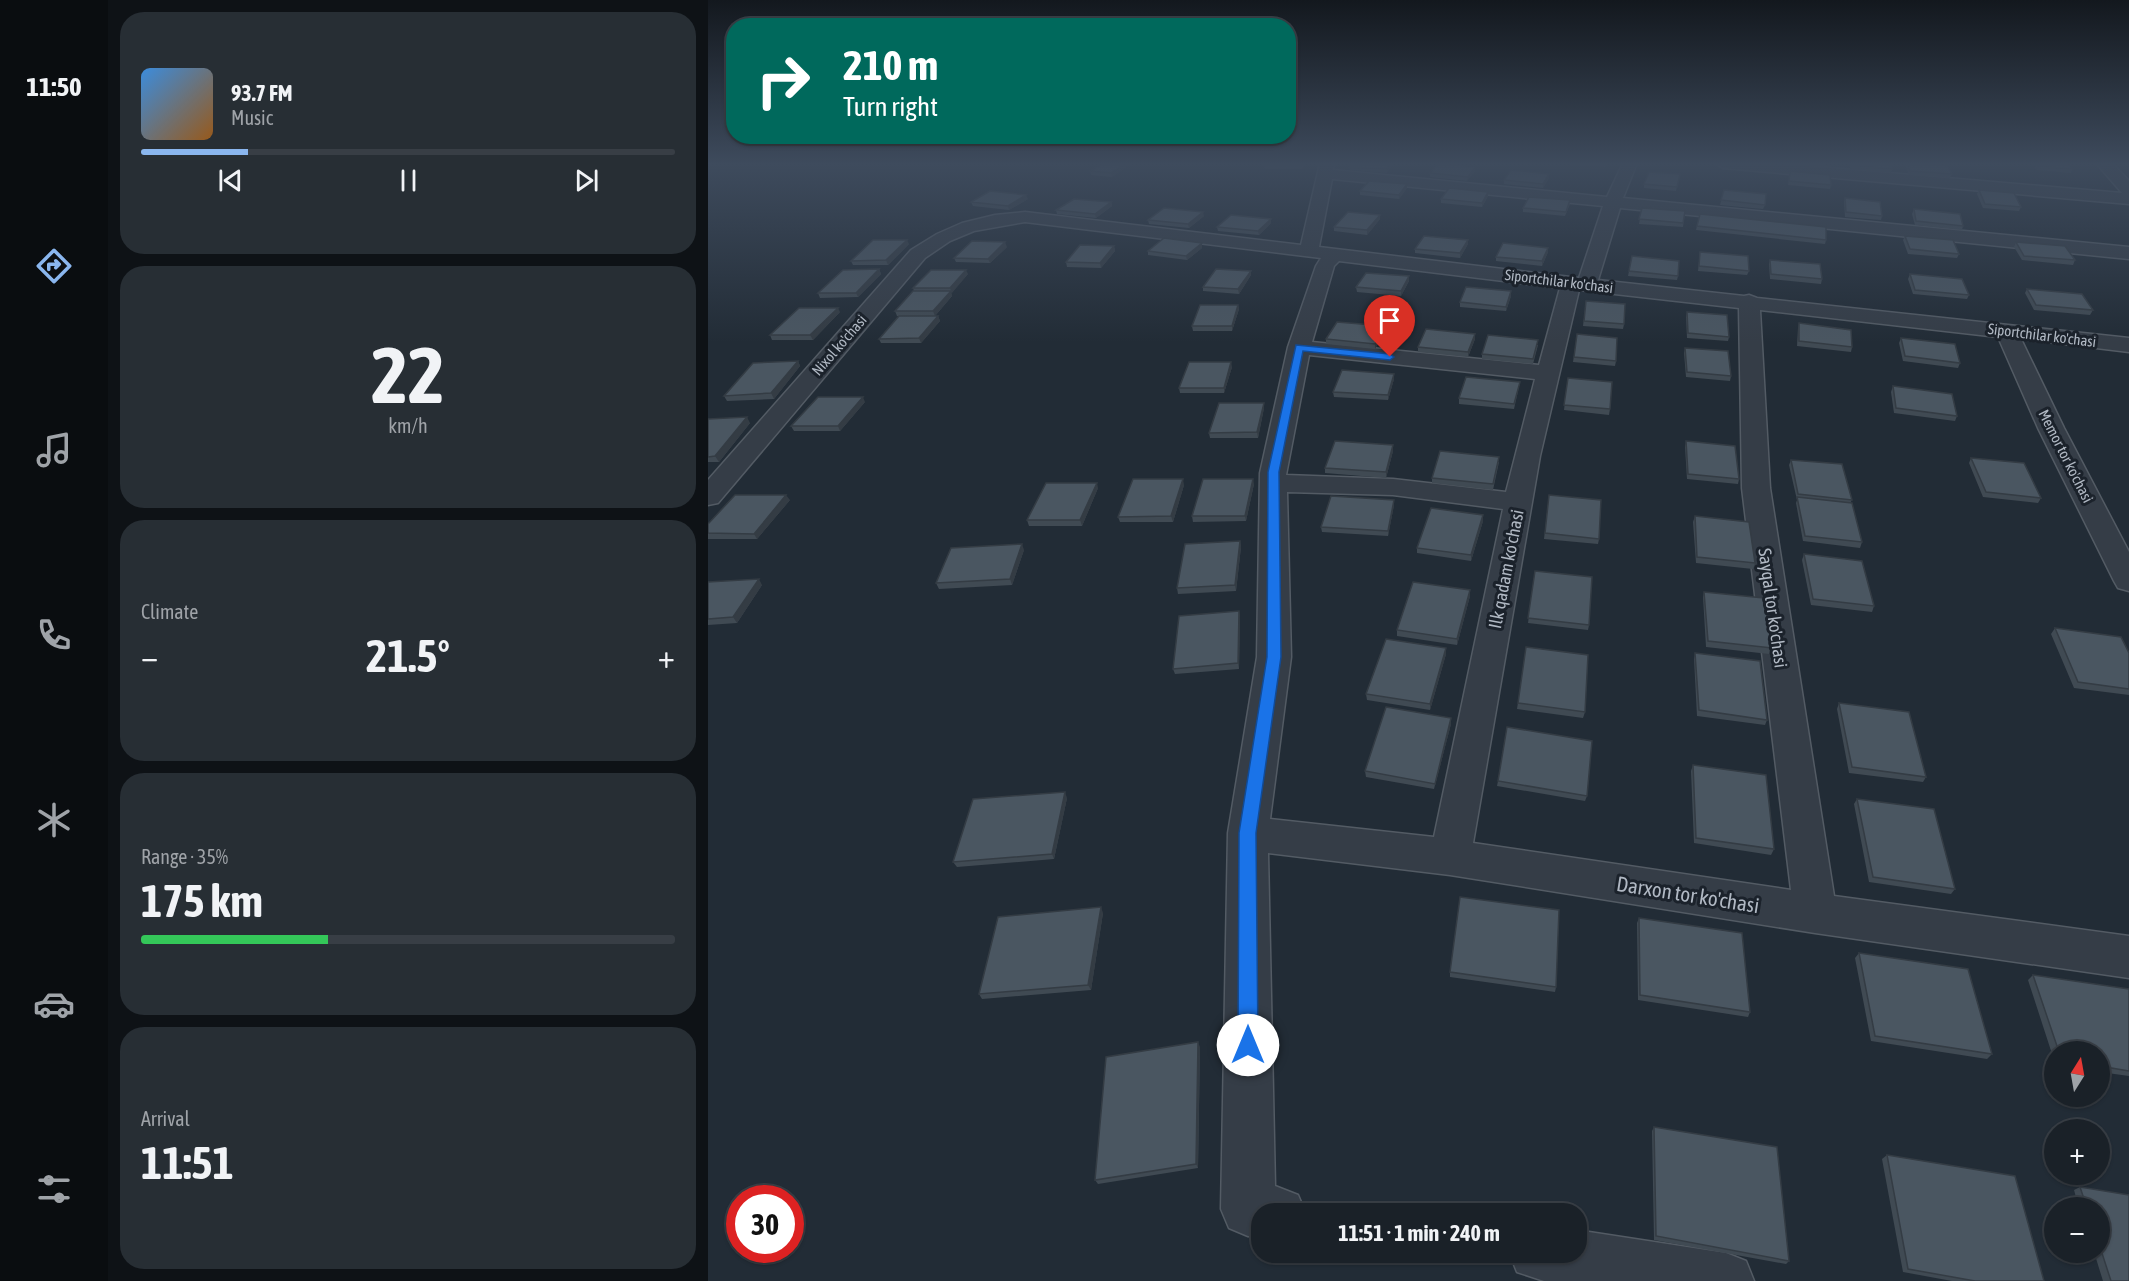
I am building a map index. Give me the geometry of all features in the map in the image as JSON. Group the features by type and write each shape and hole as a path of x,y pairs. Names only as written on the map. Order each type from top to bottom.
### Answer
{"street":[{"name":"Nixol ko'chasi","path":"708,497 918,254 936,240 958,229 980,223"},
{"name":"Siportchilar ko'chasi","path":"1067,223 1579,284 2129,345"},
{"path":"1264,1203 1248,833 1274,657 1274,472 1299,347 1325,266 1321,252 1323,223"},
{"name":"Ilk qadam ko'chasi","path":"1450,857 1518,502 1548,373 1579,284 1604,223"},
{"path":"1823,223 2129,253"},
{"name":"Sayqal tor ko'chasi","path":"1749,302 1756,488 1815,913"},
{"name":"Memor tor ko'chasi","path":"2006,331 2051,428 2129,581"},
{"path":"1299,347 1548,373"},
{"path":"1273,483 1394,487 1518,502"},
{"name":"Darxon tor ko'chasi","path":"1248,833 1450,857 1815,913 2129,957"},
{"path":"1587,1260 1726,1281"}],"building":[{"path":"1222,223 1267,223 1258,231 1217,227"},
{"path":"1338,223 1373,223 1367,230 1334,227"},
{"path":"1698,223 1785,223 1826,227 1826,240 1697,226"},
{"path":"1933,223 1962,223 1963,226"},
{"path":"1424,236 1468,240 1460,253 1415,249"},
{"path":"1905,236 1953,240 1959,254 1910,249"},
{"path":"1164,238 1202,243 1186,256 1148,251"},
{"path":"873,240 907,240 886,260 851,261"},
{"path":"972,241 1005,242 988,259 954,258"},
{"path":"2016,242 2065,246 2075,260 2024,256"},
{"path":"1503,243 1548,248 1542,261 1496,257"},
{"path":"1080,245 1114,246 1100,263 1066,262"},
{"path":"1700,252 1748,256 1749,271 1699,266"},
{"path":"1632,256 1679,261 1678,276 1629,271"},
{"path":"1770,260 1820,264 1822,279 1771,274"},
{"path":"879,269 856,293 818,293 843,270"},
{"path":"1216,269 1251,271 1238,289 1203,287"},
{"path":"931,270 966,270 950,288 913,288"},
{"path":"1366,273 1409,276 1401,291 1356,287"},
{"path":"1910,274 1962,279 1969,295 1915,290"},
{"path":"1466,287 1511,291 1506,307 1460,302"},
{"path":"2027,289 2082,294 2093,310 2036,305"},
{"path":"913,291 951,291 933,311 895,311"},
{"path":"1586,301 1625,304 1624,324 1584,321"},
{"path":"1200,305 1238,305 1232,326 1192,326"},
{"path":"799,308 838,308 810,335 770,335"},
{"path":"1687,312 1727,315 1729,337 1688,333"},
{"path":"899,316 938,316 919,338 879,339"},
{"path":"1337,322 1385,326 1375,344 1326,339"},
{"path":"1799,323 1851,330 1852,347 1799,341"},
{"path":"1426,329 1475,334 1468,352 1418,347"},
{"path":"1577,334 1617,338 1616,361 1574,357"},
{"path":"1488,335 1538,340 1533,359 1482,354"},
{"path":"1901,338 1955,344 1960,363 1905,356"},
{"path":"1685,348 1728,351 1731,376 1687,372"},
{"path":"798,361 771,393 724,396 753,363"},
{"path":"1189,362 1231,362 1224,388 1179,388"},
{"path":"1342,370 1394,374 1388,395 1333,392"},
{"path":"1466,377 1520,382 1514,404 1459,398"},
{"path":"1568,378 1612,382 1610,409 1564,405"},
{"path":"1893,386 1952,394 1957,416 1896,408"},
{"path":"818,397 863,397 838,426 791,426"},
{"path":"1219,403 1264,403 1257,432 1209,433"},
{"path":"747,417 715,456 708,457 708,419"},
{"path":"1335,441 1393,445 1386,472 1325,468"},
{"path":"1686,441 1735,446 1739,479 1688,474"},
{"path":"1440,451 1499,457 1493,484 1432,478"},
{"path":"1971,458 2024,463 2041,498 1986,492"},
{"path":"1791,460 1842,464 1852,500 1798,494"},
{"path":"1133,479 1183,479 1171,516 1118,517"},
{"path":"1203,479 1253,479 1245,516 1192,516"},
{"path":"1046,483 1097,483 1080,520 1027,520"},
{"path":"735,495 786,495 754,534 708,533 708,524"},
{"path":"1549,495 1601,500 1599,539 1545,533"},
{"path":"1331,496 1394,500 1388,531 1321,527"},
{"path":"1797,497 1852,503 1862,542 1805,536"},
{"path":"1431,508 1483,515 1471,555 1417,548"},
{"path":"1695,516 1749,522 1755,563 1697,557"},
{"path":"1240,541 1235,585 1177,588 1185,544"},
{"path":"1022,544 1010,579 936,583 951,548"},
{"path":"1804,554 1862,561 1874,606 1813,599"},
{"path":"1535,571 1592,577 1589,625 1528,618"},
{"path":"759,579 733,617 708,619 708,582"},
{"path":"1413,582 1470,590 1457,639 1397,630"},
{"path":"1704,592 1764,598 1772,648 1708,641"},
{"path":"1239,611 1238,663 1173,669 1179,616"},
{"path":"2055,628 2121,637 2129,653 2129,689 2078,682"},
{"path":"1386,639 1446,648 1430,704 1366,694"},
{"path":"1526,647 1588,655 1585,712 1518,703"},
{"path":"1695,653 1760,661 1767,720 1699,710"},
{"path":"1839,703 1909,712 1926,777 1852,767"},
{"path":"1386,707 1451,718 1435,784 1365,771"},
{"path":"1507,727 1592,741 1587,796 1498,781"},
{"path":"1693,765 1766,775 1774,849 1696,838"},
{"path":"1065,792 1052,854 953,862 973,799"},
{"path":"1857,799 1934,809 1955,889 1873,877"},
{"path":"1460,897 1559,910 1556,987 1450,972"},
{"path":"1101,907 1088,985 979,994 998,917"},
{"path":"1639,918 1742,933 1750,1012 1640,995"},
{"path":"1859,953 1968,969 1992,1054 1875,1036"},
{"path":"2033,975 2129,989 2129,1071 2110,1068 2110,1041 2055,1041"},
{"path":"1198,1042 1196,1164 1095,1180 1106,1057"},
{"path":"1654,1127 1777,1147 1789,1261 1656,1236"},
{"path":"1887,1155 2015,1176 2044,1281 1975,1281 1908,1269"},
{"path":"2080,1187 2129,1195 2129,1281 2111,1281 2105,1263 2110,1263 2110,1197 2083,1197"}],"route":[{"path":"1248,1045 1248,833 1274,657 1274,472 1299,347 1390,357"}]}
